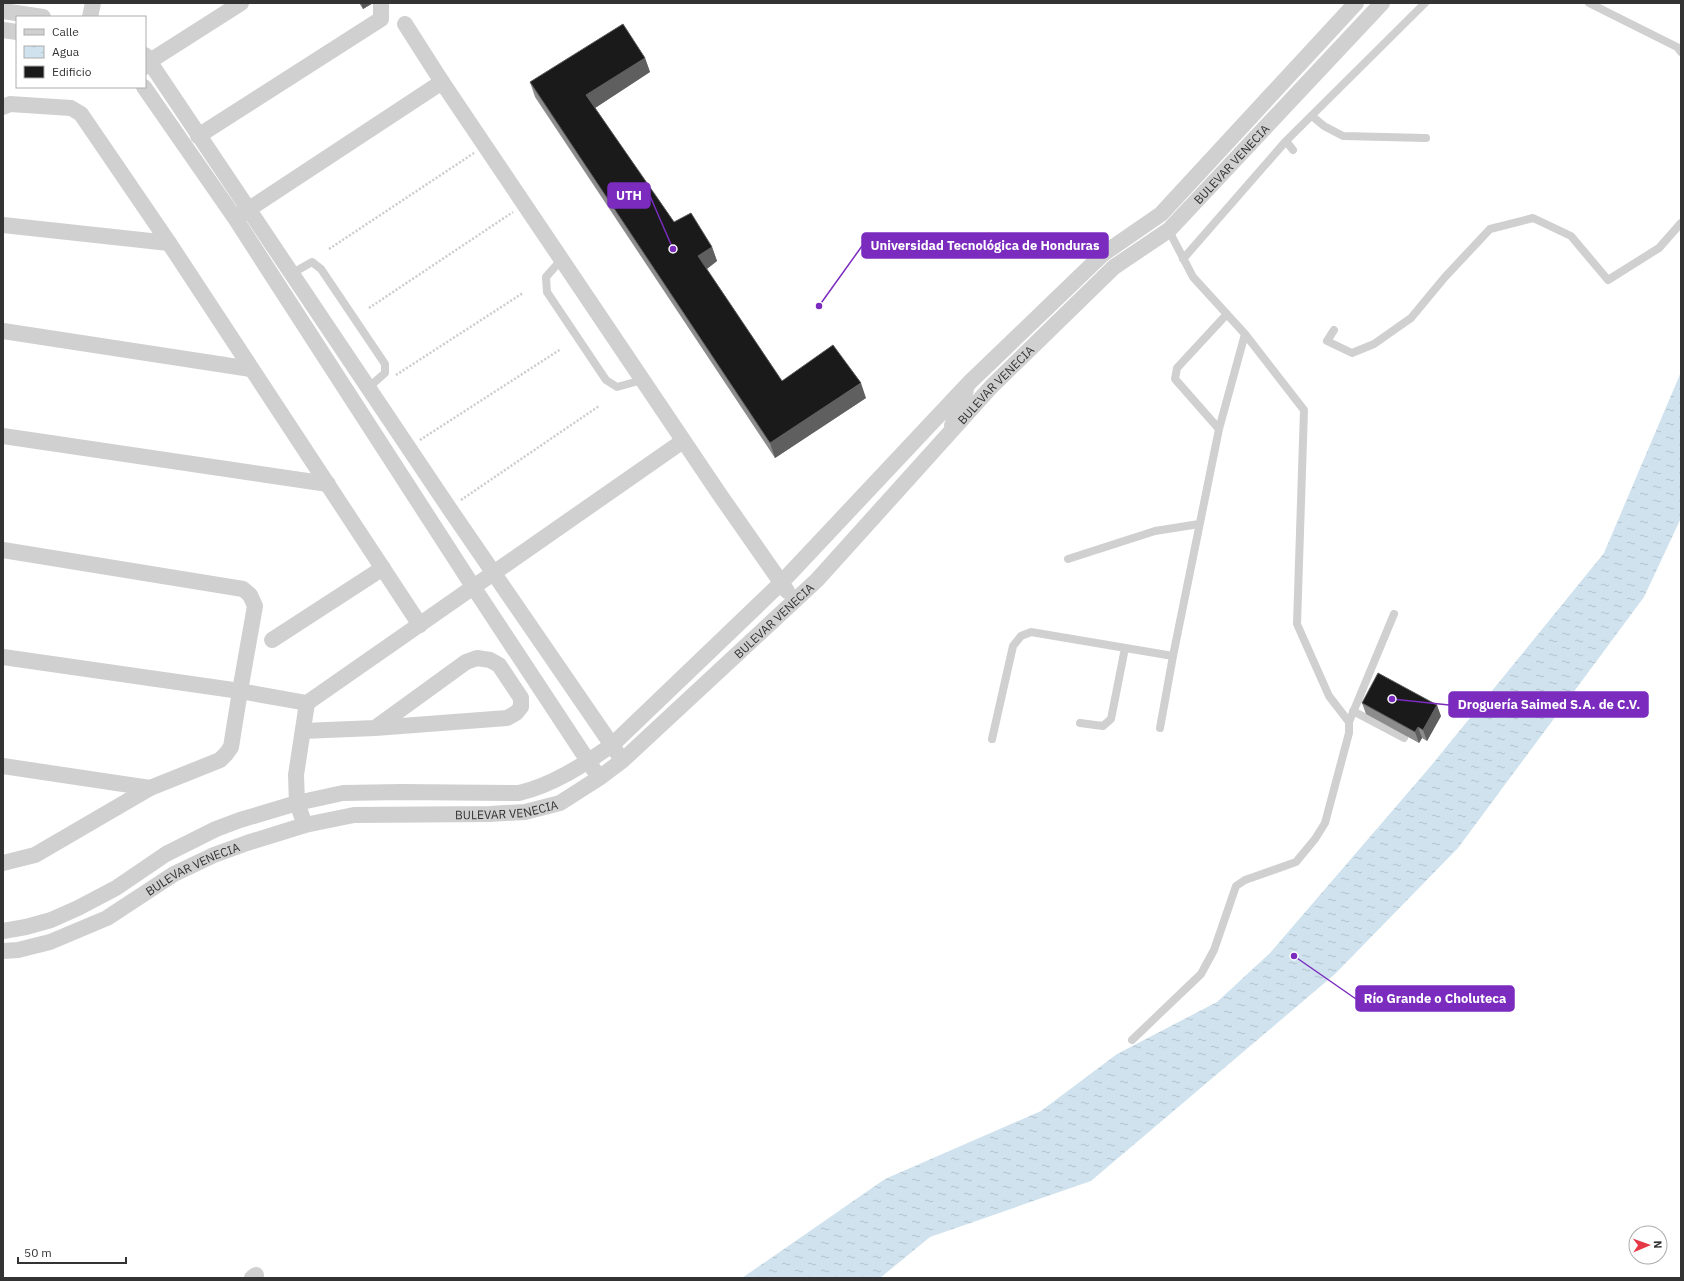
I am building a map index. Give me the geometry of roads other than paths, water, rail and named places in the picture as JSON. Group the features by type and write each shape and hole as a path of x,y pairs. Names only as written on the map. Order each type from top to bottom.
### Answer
{"street":[{"path":"90,16 93,3"},
{"path":"241,3 147,61 198,136 242,214 474,588 599,778"},
{"path":"198,136 381,19 381,3"},
{"name":"BULEVAR VENECIA","path":"3,931 26,927 51,920 116,888 166,854 240,820 297,803 342,793 519,793 536,789 550,783 612,745 781,583 970,382 1103,254 1161,214 1356,3"},
{"name":"BULEVAR VENECIA","path":"3,951 18,950 50,942 82,929 107,918 174,874 214,855 247,842 305,825 354,815 490,814 525,812 560,803 599,778 623,760 817,580 991,387 1114,267 1169,230 1382,3"},
{"path":"3,11 36,16"},
{"path":"405,24 561,260 794,602"},
{"path":"3,30 16,32"},
{"path":"242,214 442,82"},
{"path":"145,88 242,214 291,274 493,573 623,760"},
{"path":"3,107 10,104 71,108 81,114 169,243 420,625"},
{"path":"3,225 169,243"},
{"path":"3,331 251,369"},
{"path":"3,436 328,484"},
{"path":"3,657 240,691 307,703 683,441"},
{"path":"3,550 243,589 250,595 255,606 231,747 226,754 220,760 150,788 35,855 3,863"},
{"path":"272,640 383,568"},
{"path":"303,731 375,728 507,718 516,713 521,707 521,698 499,665 490,660 477,658 466,662 375,728"},
{"path":"305,825 297,803 296,775 307,703"},
{"path":"3,766 150,788"}],"lane":[{"path":"1183,259 1286,141 1426,3"},
{"path":"1589,3 1677,47 1681,52"},
{"path":"1312,116 1324,126 1343,136 1426,138"},
{"path":"1286,141 1293,150"},
{"path":"1161,214 1193,277 1245,334 1304,410 1297,624 1329,696 1349,722"},
{"path":"1334,330 1327,341 1352,353 1374,344 1411,318 1445,277 1490,229 1533,218 1571,236 1608,280 1660,248 1681,223"},
{"path":"561,260 546,277 547,292 585,350 606,380 618,387 642,380"},
{"path":"291,274 312,262 321,269 340,296 385,364 385,373 368,388"},
{"path":"1219,429 1175,379 1177,368 1227,314"},
{"path":"1160,728 1199,524 1219,429 1245,334"},
{"path":"951,430 948,425 950,417 968,398 971,391 970,382"},
{"path":"1068,559 1155,531 1199,524"},
{"path":"1132,1040 1201,974 1214,950 1236,886 1245,880 1296,862 1315,839 1325,823 1350,733 1349,722 1394,614"},
{"path":"992,738 1012,646 1021,636 1031,632 1173,656"},
{"path":"1080,723 1103,726 1111,719 1124,648"},
{"path":"1353,711 1404,738"}],"water":[{"path":"1681,372 1681,518 1644,597 1458,848 1335,974 1091,1181 930,1237 880,1278 742,1278 885,1179 1041,1111 1117,1054 1217,1002 1270,953 1430,767 1604,553"}],"place":[{"name":"UTH","path":"673,249"},
{"name":"Universidad Tecnológica de Honduras","path":"819,306"},
{"name":"Droguería Saimed S.A. de C.V.","path":"1392,699"},
{"name":"Río Grande o Choluteca","path":"1294,956"}]}
